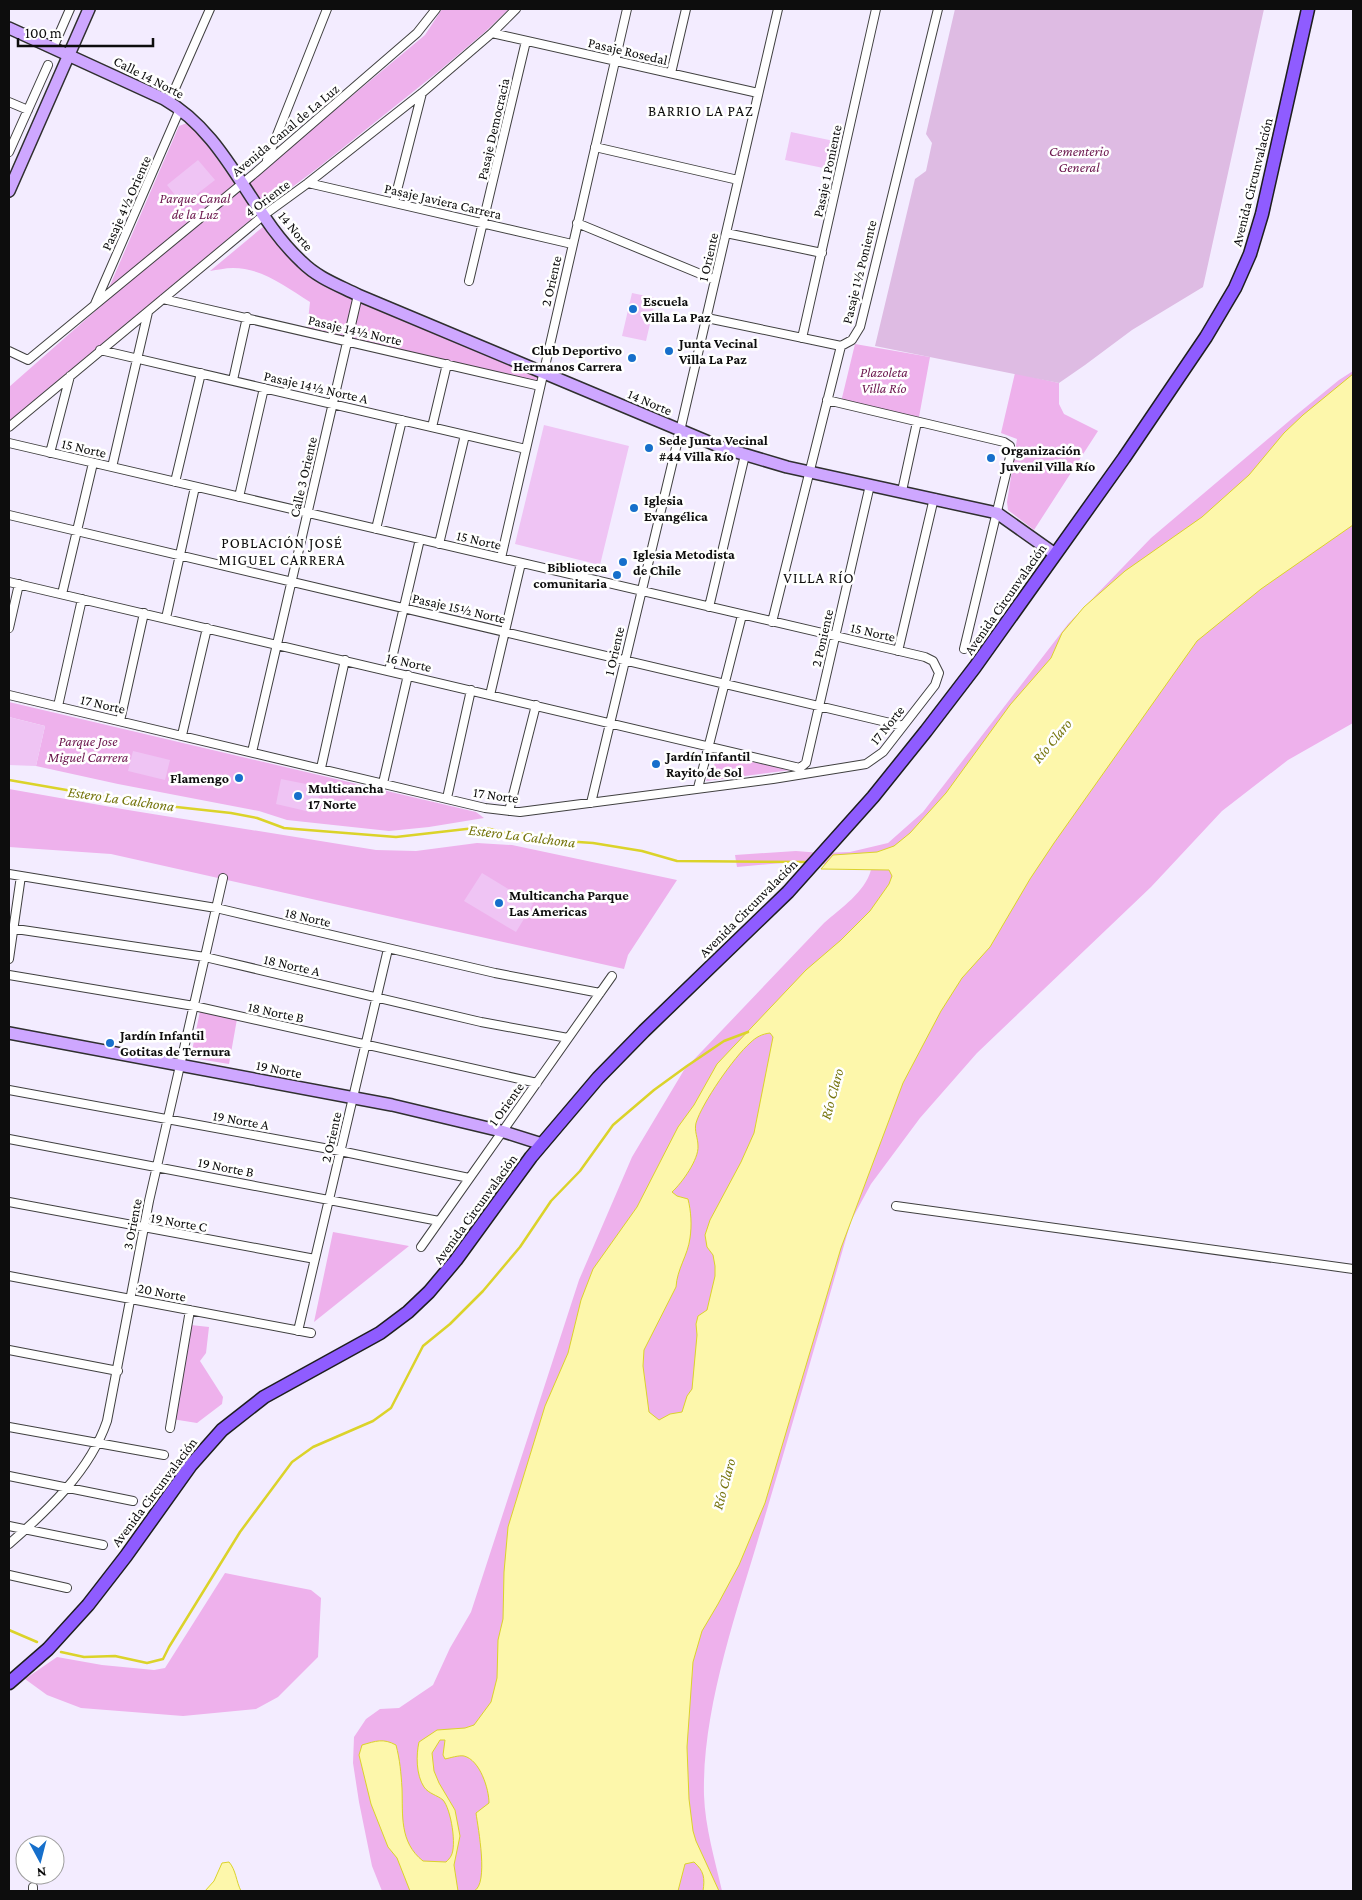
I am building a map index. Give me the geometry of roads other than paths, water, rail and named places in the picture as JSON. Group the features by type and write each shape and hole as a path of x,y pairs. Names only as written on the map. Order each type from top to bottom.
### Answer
{"main road":[{"name":"Avenida Circunvalación","path":"9,1683 48,1649 88,1605 126,1556 185,1472 212,1440 264,1397 359,1346 408,1312 448,1271 542,1144 622,1052 788,892 884,784 946,706 1119,465 1206,337 1244,271 1256,238 1262,214 1308,9"}],"street":[{"path":"53,48 70,9"},
{"path":"9,191 89,9"},
{"path":"169,102 210,9"},
{"path":"266,163 327,9"},
{"name":"Avenida Canal de La Luz","path":"9,351 28,360 266,163 417,33 436,9"},
{"name":"4 Oriente","path":"9,427 264,215 308,183 422,93 492,33 516,9"},
{"name":"2 Oriente","path":"501,558 542,372 627,9"},
{"path":"671,73 686,9"},
{"name":"1 Oriente","path":"591,803 707,318 778,9"},
{"name":"Pasaje 1 Poniente","path":"802,338 876,9"},
{"name":"Pasaje 1½ Poniente","path":"841,346 852,340 860,326 938,9"},
{"name":"Calle 14 Norte","path":"9,28 169,102 180,109 210,137 264,215"},
{"name":"Pasaje Rosedal","path":"492,33 758,93"},
{"name":"Pasaje Democracia","path":"470,281 526,41"},
{"path":"9,152 48,65"},
{"path":"394,202 422,93"},
{"path":"9,102 28,110"},
{"name":"Pasaje 4½ Oriente","path":"94,307 180,109"},
{"path":"595,147 738,180"},
{"name":"Pasaje Javiera Carrera","path":"308,183 572,244"},
{"name":"14 Norte","path":"264,215 290,250 310,270 358,295 680,431 745,455 809,472 997,513 1055,554"},
{"path":"577,223 715,280"},
{"path":"726,233 822,253"},
{"name":"Calle 3 Oriente","path":"252,752 358,295"},
{"name":"Pasaje 14½ Norte","path":"163,298 540,386"},
{"path":"112,467 148,312"},
{"path":"233,380 247,317"},
{"path":"707,318 841,346 772,622"},
{"name":"Pasaje 14½ Norte A","path":"100,350 526,449"},
{"path":"432,427 447,364"},
{"path":"175,482 200,373"},
{"path":"50,453 70,376"},
{"path":"239,497 264,388"},
{"path":"827,400 1004,442 1010,446 1011,453 964,649"},
{"path":"376,529 402,420"},
{"path":"902,492 917,422"},
{"path":"439,544 465,435"},
{"name":"15 Norte","path":"9,443 898,651 929,659 938,669"},
{"path":"709,607 745,455"},
{"path":"62,594 93,463"},
{"name":"2 Poniente","path":"803,766 806,763 870,485"},
{"path":"166,618 195,487"},
{"path":"898,651 934,498"},
{"name":"Pasaje 15½ Norte","path":"9,515 903,726"},
{"path":"389,671 420,539"},
{"path":"490,695 521,563"},
{"name":"16 Norte","path":"9,582 710,747 798,767 803,766"},
{"path":"9,628 19,584"},
{"path":"58,706 82,599"},
{"path":"120,721 144,613"},
{"path":"698,788 710,747 742,615"},
{"path":"182,736 207,628"},
{"path":"321,768 345,660"},
{"name":"17 Norte","path":"9,695 447,798 509,811 530,811 773,779 866,764 878,757 938,681 938,669"},
{"path":"383,783 408,675"},
{"path":"447,798 471,690"},
{"path":"509,811 536,705"},
{"name":"18 Norte","path":"9,874 216,908 495,973 600,993"},
{"path":"9,959 11,929 21,876"},
{"name":"3 Oriente","path":"9,1544 66,1487 98,1444 108,1421 144,1228 223,878"},
{"name":"18 Norte A","path":"11,929 205,958 481,1022 568,1038"},
{"name":"2 Oriente","path":"298,1331 388,948"},
{"name":"18 Norte B","path":"9,975 194,1006 537,1083"},
{"name":"1 Oriente","path":"421,1246 612,976"},
{"name":"19 Norte","path":"9,1033 353,1098 501,1131 542,1144"},
{"name":"19 Norte A","path":"9,1090 340,1151 469,1178"},
{"name":"19 Norte B","path":"9,1139 439,1221"},
{"name":"19 Norte C","path":"9,1202 315,1259"},
{"path":"896,1206 1353,1269"},
{"name":"20 Norte","path":"9,1276 312,1333"},
{"path":"170,1428 190,1310"},
{"path":"9,1350 118,1371"},
{"path":"9,1427 164,1455"},
{"path":"9,1476 133,1501"},
{"path":"9,1526 103,1545"},
{"path":"9,1575 67,1588"}],"water":[{"name":"Río Claro","path":"1353,374 1353,525 1261,589 1197,641 1054,843 1030,879 990,947 962,978 941,1011 903,1083 841,1248 765,1503 739,1565 702,1631 693,1662 687,1747 689,1799 696,1841 719,1891 703,1891 703,1875 700,1868 694,1862 685,1864 678,1891 474,1891 481,1878 482,1867 476,1813 489,1803 487,1790 475,1763 464,1756 445,1759 443,1755 445,1740 440,1740 432,1753 434,1771 455,1810 460,1836 454,1865 458,1891 410,1891 397,1858 388,1847 371,1804 359,1755 362,1745 383,1741 396,1745 401,1772 403,1818 406,1837 415,1854 423,1861 446,1862 451,1857 453,1851 451,1819 443,1800 428,1791 421,1782 417,1765 419,1742 437,1730 465,1728 474,1725 491,1702 497,1678 498,1640 503,1619 504,1572 508,1527 545,1406 568,1353 581,1300 593,1269 637,1207 678,1127 694,1105 717,1064 806,970 841,940 870,911 889,884 892,876 889,870 821,869 833,855 877,852 894,846 910,833 946,793 1010,705 1051,658 1062,633 1084,607 1125,571 1202,517 1249,475 1284,433","holes":["767,1033 770,1033 773,1037 754,1133 710,1220 705,1235 707,1247 713,1255 715,1276 707,1310 698,1316 696,1324 697,1335 692,1389 687,1396 682,1412 670,1414 659,1420 649,1412 643,1366 644,1350 676,1287 678,1274 689,1244 691,1228 688,1199 677,1196 672,1192 685,1177 696,1157 698,1151 696,1123 699,1114 719,1081 752,1041"]},
{"path":"229,1862 241,1891 205,1891 214,1881 222,1863"}],"waterway":[{"name":"Estero La Calchona","path":"9,780 122,801 231,813 257,818 284,828 396,837 475,828 505,833 529,834 549,840 593,843 642,851 677,861 810,862"},
{"path":"61,1652 84,1657 115,1656 147,1663 163,1659 240,1532 292,1462 313,1447 373,1421 391,1408 423,1346 450,1324 483,1291 520,1247 551,1201 580,1171 613,1125 654,1090 687,1066 724,1041 748,1032"},
{"path":"9,1630 37,1642"}],"place":[{"name":"Escuela Villa La Paz","path":"633,309"},
{"name":"Junta Vecinal Villa La Paz","path":"669,351"},
{"name":"Club Deportivo Hermanos Carrera","path":"632,358"},
{"name":"Sede Junta Vecinal #44 Villa Río","path":"649,448"},
{"name":"Organización Juvenil Villa Río","path":"991,458"},
{"name":"Iglesia Evangélica","path":"634,508"},
{"name":"Iglesia Metodista de Chile","path":"623,562"},
{"name":"Biblioteca comunitaria","path":"617,575"},
{"name":"Jardín Infantil Rayito de Sol","path":"656,764"},
{"name":"Flamengo","path":"239,778"},
{"name":"Multicancha 17 Norte","path":"298,796"},
{"name":"Multicancha Parque Las Americas","path":"499,903"},
{"name":"Jardín Infantil Gotitas de Ternura","path":"110,1043"}],"district":[{"name":"BARRIO LA PAZ","path":"701,111"},
{"name":"POBLACIÓN JOSÉ MIGUEL CARRERA","path":"282,552"},
{"name":"VILLA RÍO","path":"819,578"}],"park label":[{"name":"Cementerio General","path":"1079,160"},
{"name":"Parque Canal de la Luz","path":"195,206"},
{"name":"Plazoleta Villa Río","path":"884,380"},
{"name":"Parque Jose Miguel Carrera","path":"88,750"}]}
